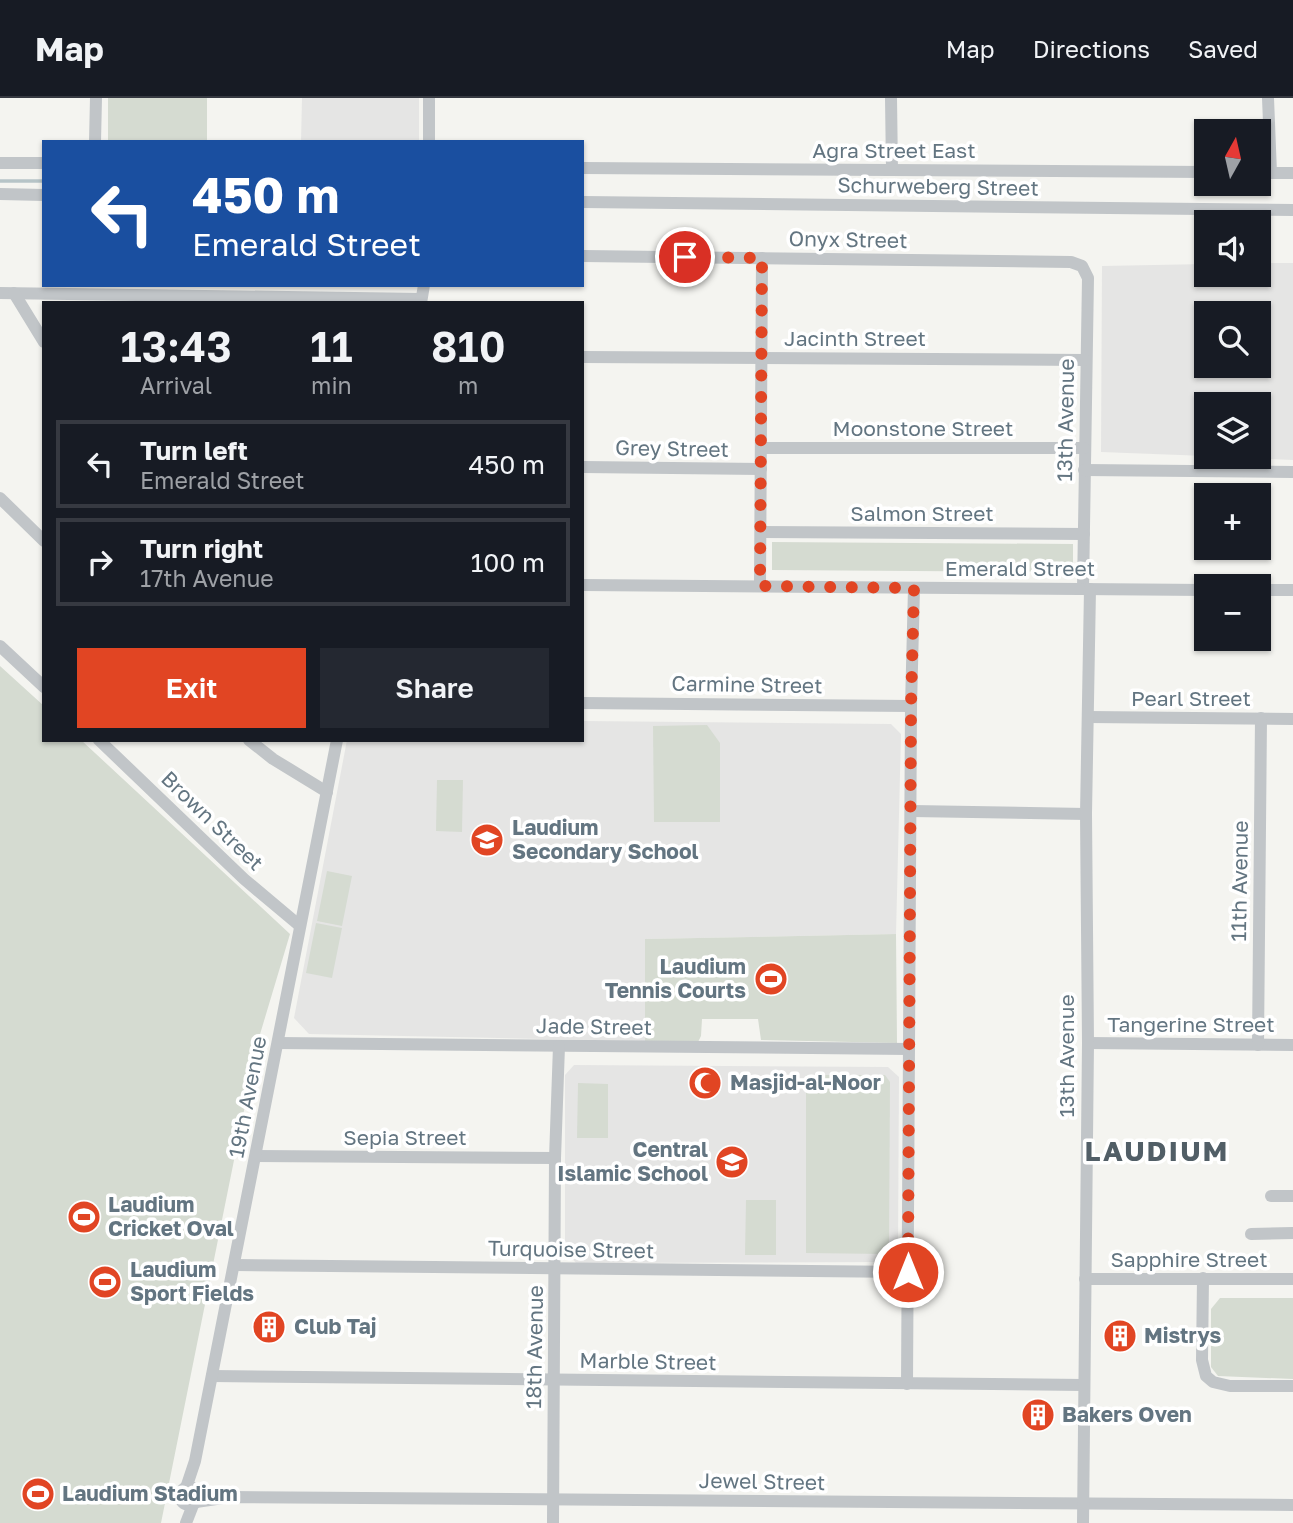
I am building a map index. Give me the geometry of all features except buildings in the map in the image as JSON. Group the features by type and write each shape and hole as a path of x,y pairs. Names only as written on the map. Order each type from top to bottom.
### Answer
{"street":[{"path":"95,140 96,98"},
{"path":"429,98 429,140"},
{"path":"891,98 892,170"},
{"path":"1267,119 1268,98"},
{"path":"0,163 42,163"},
{"name":"Agra Street East","path":"584,168 1194,172"},
{"path":"1271,173 1293,173"},
{"path":"0,194 42,195"},
{"name":"Schurweberg Street","path":"584,202 1293,210"},
{"name":"Onyx Street","path":"584,256 1071,262"},
{"path":"760,586 762,258"},
{"name":"13th Avenue","path":"1071,262 1082,266 1088,278 1084,449 1089,717 1086,814 1088,1043 1083,1523"},
{"path":"0,293 155,299 421,301"},
{"path":"14,293 42,339"},
{"name":"Jacinth Street","path":"584,357 1085,360"},
{"name":"Moonstone Street","path":"761,448 1084,449"},
{"name":"Grey Street","path":"584,467 761,469"},
{"path":"1084,470 1293,472"},
{"path":"1,502 42,539"},
{"name":"Salmon Street","path":"761,532 1084,534"},
{"name":"Emerald Street","path":"584,585 1194,590"},
{"path":"907,1384 914,588"},
{"path":"1271,590 1293,590"},
{"path":"0,646 42,685"},
{"name":"Carmine Street","path":"584,703 911,706"},
{"name":"Pearl Street","path":"1089,717 1293,719"},
{"name":"11th Avenue","path":"1258,1045 1261,718"},
{"name":"Brown Street","path":"101,742 244,879 300,926"},
{"path":"252,742 327,792"},
{"name":"19th Avenue","path":"184,1523 192,1497 195,1461 337,742"},
{"path":"912,811 1086,814"},
{"name":"Jade Street","path":"278,1043 909,1049"},
{"name":"Tangerine Street","path":"1088,1043 1293,1045"},
{"name":"18th Avenue","path":"553,1523 555,1158 559,1046"},
{"name":"Sepia Street","path":"256,1156 555,1158"},
{"path":"1271,1196 1293,1196"},
{"path":"1251,1234 1293,1234"},
{"name":"Turquoise Street","path":"235,1265 908,1272"},
{"path":"1203,1278 1202,1360 1206,1376 1213,1382 1230,1386 1293,1386"},
{"name":"Sapphire Street","path":"1085,1279 1293,1279"},
{"name":"Marble Street","path":"212,1376 1084,1385"},
{"name":"Jewel Street","path":"192,1497 1293,1505"}],"shaded area":[{"path":"108,98 207,98 207,140 108,140"},
{"path":"302,98 419,98 419,140 301,140"},
{"path":"1271,263 1293,263 1293,460 1271,459 1271,392 1194,392 1194,456 1101,452 1102,266 1194,264 1194,287 1271,287"},
{"path":"772,542 1073,544 1073,572 772,570"},
{"name":"Laudium Sport Fields","path":"0,666 42,704 42,742 83,742 290,934 258,1041 161,1523 0,1523"},
{"name":"Laudium Secondary School","path":"584,721 891,724 901,734 896,934 645,939 645,1041 309,1034 294,1018 347,742 584,742"},
{"path":"707,725 720,743 720,822 654,822 653,726"},
{"path":"437,780 463,780 462,832 436,831"},
{"path":"327,871 352,876 342,926 317,921"},
{"path":"316,923 342,928 332,978 306,973"},
{"name":"Laudium Tennis Courts","path":"896,934 897,1043 761,1040 758,1019 702,1019 698,1042 645,1041 645,939"},
{"name":"Central Islamic School","path":"574,1065 888,1067 899,1077 898,1248 891,1262 576,1263 565,1250 565,1075"},
{"path":"806,1075 885,1075 890,1082 889,1244 885,1254 806,1253"},
{"path":"578,1083 608,1084 608,1138 577,1138"},
{"path":"746,1200 776,1200 776,1255 745,1255"},
{"path":"1220,1298 1293,1298 1293,1379 1218,1376 1211,1367 1211,1309"}],"waterway":[{"path":"0,181 42,181"}],"place":[{"name":"Laudium Secondary School","path":"487,840"},
{"name":"Laudium Tennis Courts","path":"771,979"},
{"name":"Masjid-al-Noor","path":"705,1083"},
{"name":"Central Islamic School","path":"732,1162"},
{"name":"Laudium Cricket Oval","path":"84,1217"},
{"name":"Laudium Sport Fields","path":"105,1282"},
{"name":"Club Taj","path":"269,1327"},
{"name":"Mistrys","path":"1120,1336"},
{"name":"Bakers Oven","path":"1038,1415"},
{"name":"Laudium Stadium","path":"38,1494"}],"district":[{"name":"LAUDIUM","path":"1157,1151"}],"route":[{"path":"685,257 762,258 760,586 914,588 908,1272"}]}
